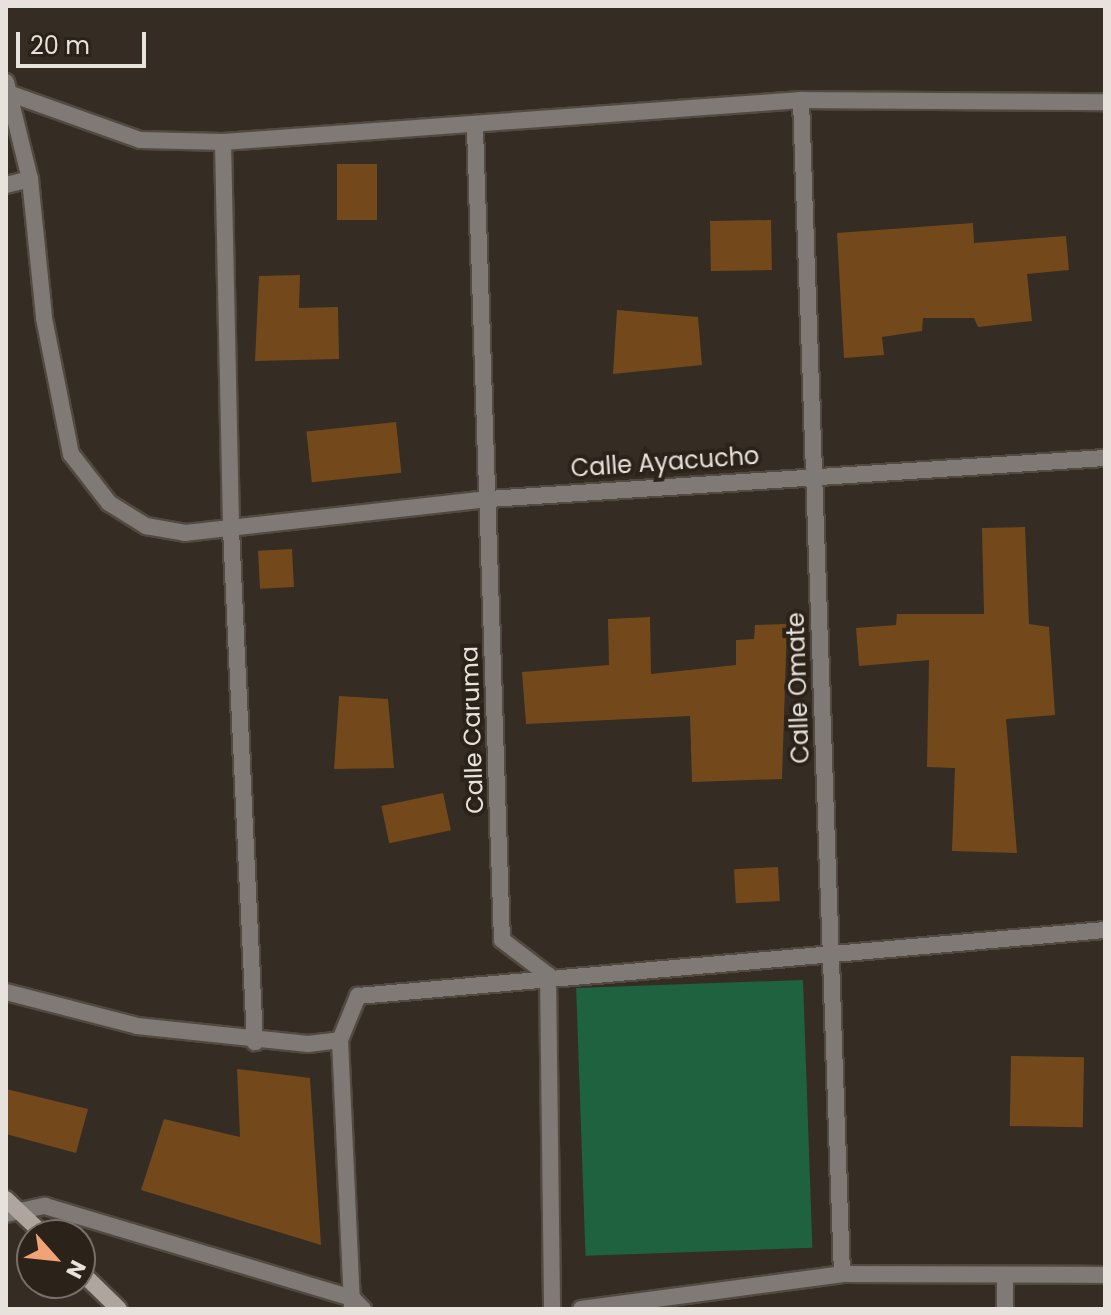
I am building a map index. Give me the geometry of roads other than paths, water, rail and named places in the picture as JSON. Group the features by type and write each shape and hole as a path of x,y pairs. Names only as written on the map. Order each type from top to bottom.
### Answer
{"main road":[{"path":"96,1287 119,1309"}],"street":[{"path":"9,88 140,140 223,142 475,128 801,100 1105,102"},
{"name":"Calle Ayacucho","path":"9,88 30,179 44,318 71,454 109,503 146,526 185,533 489,499 1105,458"},
{"name":"Calle Omate","path":"801,100 842,1274"},
{"name":"Calle Caruma","path":"475,128 502,940 548,975"},
{"path":"223,142 231,529 255,1042"},
{"path":"6,185 30,179"},
{"path":"9,1207 45,1206 356,1305 340,1040 358,996 548,975 1105,930"},
{"path":"548,975 552,1309"},
{"path":"6,992 137,1026 255,1042 340,1040"},
{"path":"581,1309 682,1302 842,1274 1005,1279 1105,1275"},
{"path":"1005,1279 1005,1309"}]}
